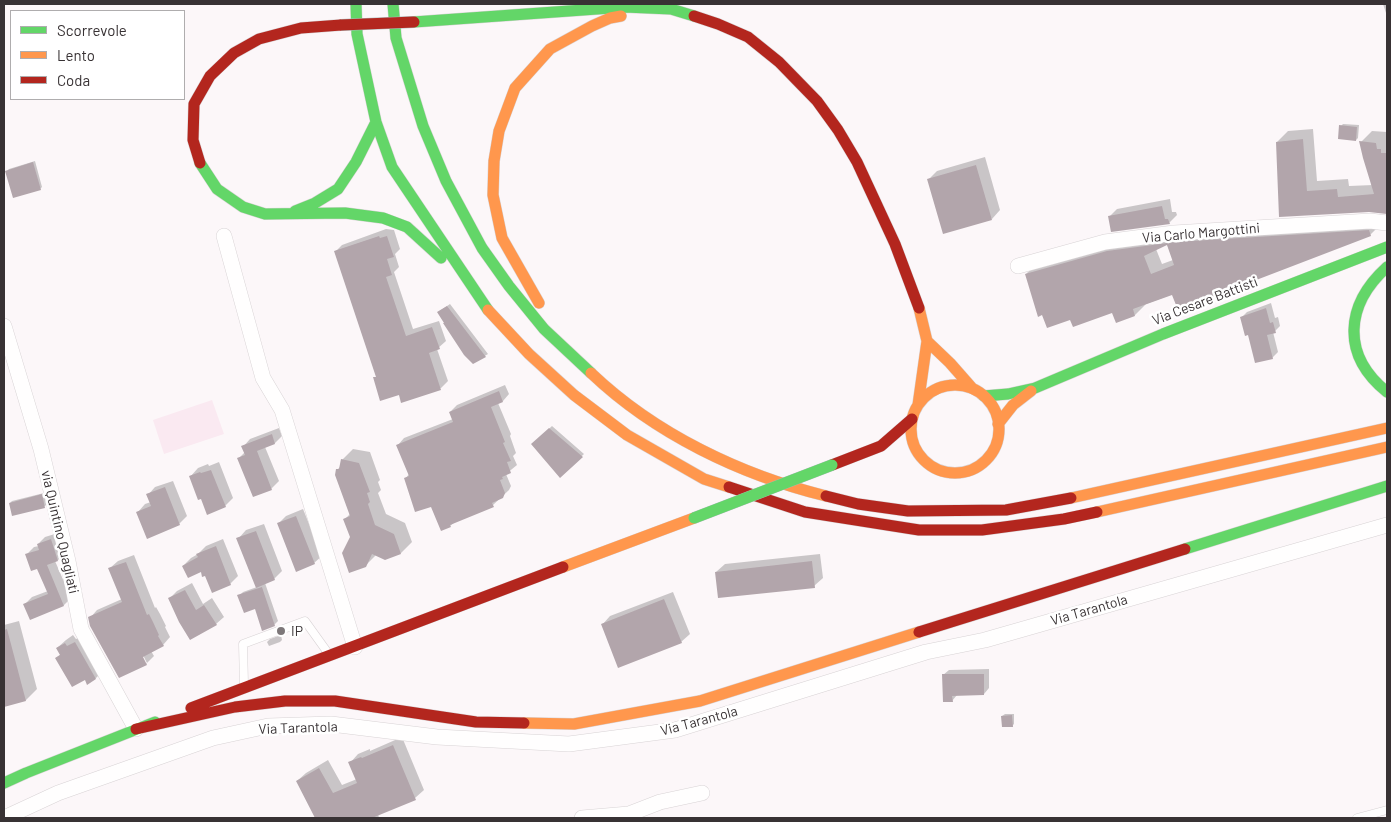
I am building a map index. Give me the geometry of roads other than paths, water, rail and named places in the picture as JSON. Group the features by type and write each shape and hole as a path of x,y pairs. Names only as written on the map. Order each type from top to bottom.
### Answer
{"main road":[{"path":"356,4 357,34 376,122 392,167 492,315 529,354 574,394 627,435 704,479 805,512 919,530 982,530 1064,519 1387,447"},
{"path":"393,4 396,38 424,126 442,172 482,248 509,286 544,329 605,387 658,426 722,460 754,474 798,489 858,504 908,511 1006,510 1073,498 1387,428"},
{"path":"646,4 660,8"},
{"path":"4,784 26,773 136,729 886,447 912,419 918,405 927,341 921,314 895,244 879,209 848,146 817,101 779,62 748,37 718,24 671,9 660,8 625,7 414,22 341,25 301,28 259,39 234,53 210,76 194,104 193,140 201,165 217,189 243,207 265,214 345,213 383,218 407,228 439,256 476,293"},
{"path":"546,310 539,303 502,238 494,195 494,161 502,122 515,88 550,49 610,18 660,8"},
{"path":"288,214 315,203 338,189 356,162 376,122"},
{"name":"Via Cesare Battisti","path":"984,396 1008,394 1035,388 1162,334 1387,247"},
{"path":"1387,267 1363,293 1354,316 1354,340 1361,362 1373,380 1387,392"},
{"path":"912,419 914,453 942,471 956,473 970,470 982,463 992,452 998,439 998,424 994,409 984,396 972,388 927,341"},
{"path":"918,405 928,394 942,387 957,385 972,388"},
{"name":"Via Cesare Battisti","path":"998,424 1013,405 1035,388"},
{"path":"676,423 722,460"},
{"path":"136,729 235,707 285,701 335,701 476,722 574,724 700,700 1387,486"}],"street":[{"name":"Via Carlo Margottini","path":"1018,266 1105,242 1174,233 1370,221 1387,223"},
{"path":"224,236 263,378 282,410 355,647"},
{"name":"via Quintino Quagliati","path":"4,326 41,449 68,561 81,629 136,729"},
{"name":"Via Tarantola","path":"4,818 58,794 213,738 268,726 331,724 437,737 569,744 674,730 926,652 985,640 1387,525"},
{"path":"582,818 629,814 660,802 702,793"}],"lane":[{"path":"244,688 243,644 306,621 329,656"},
{"path":"1357,818 1387,810"}],"place":[{"name":"IP","path":"281,631"}]}
